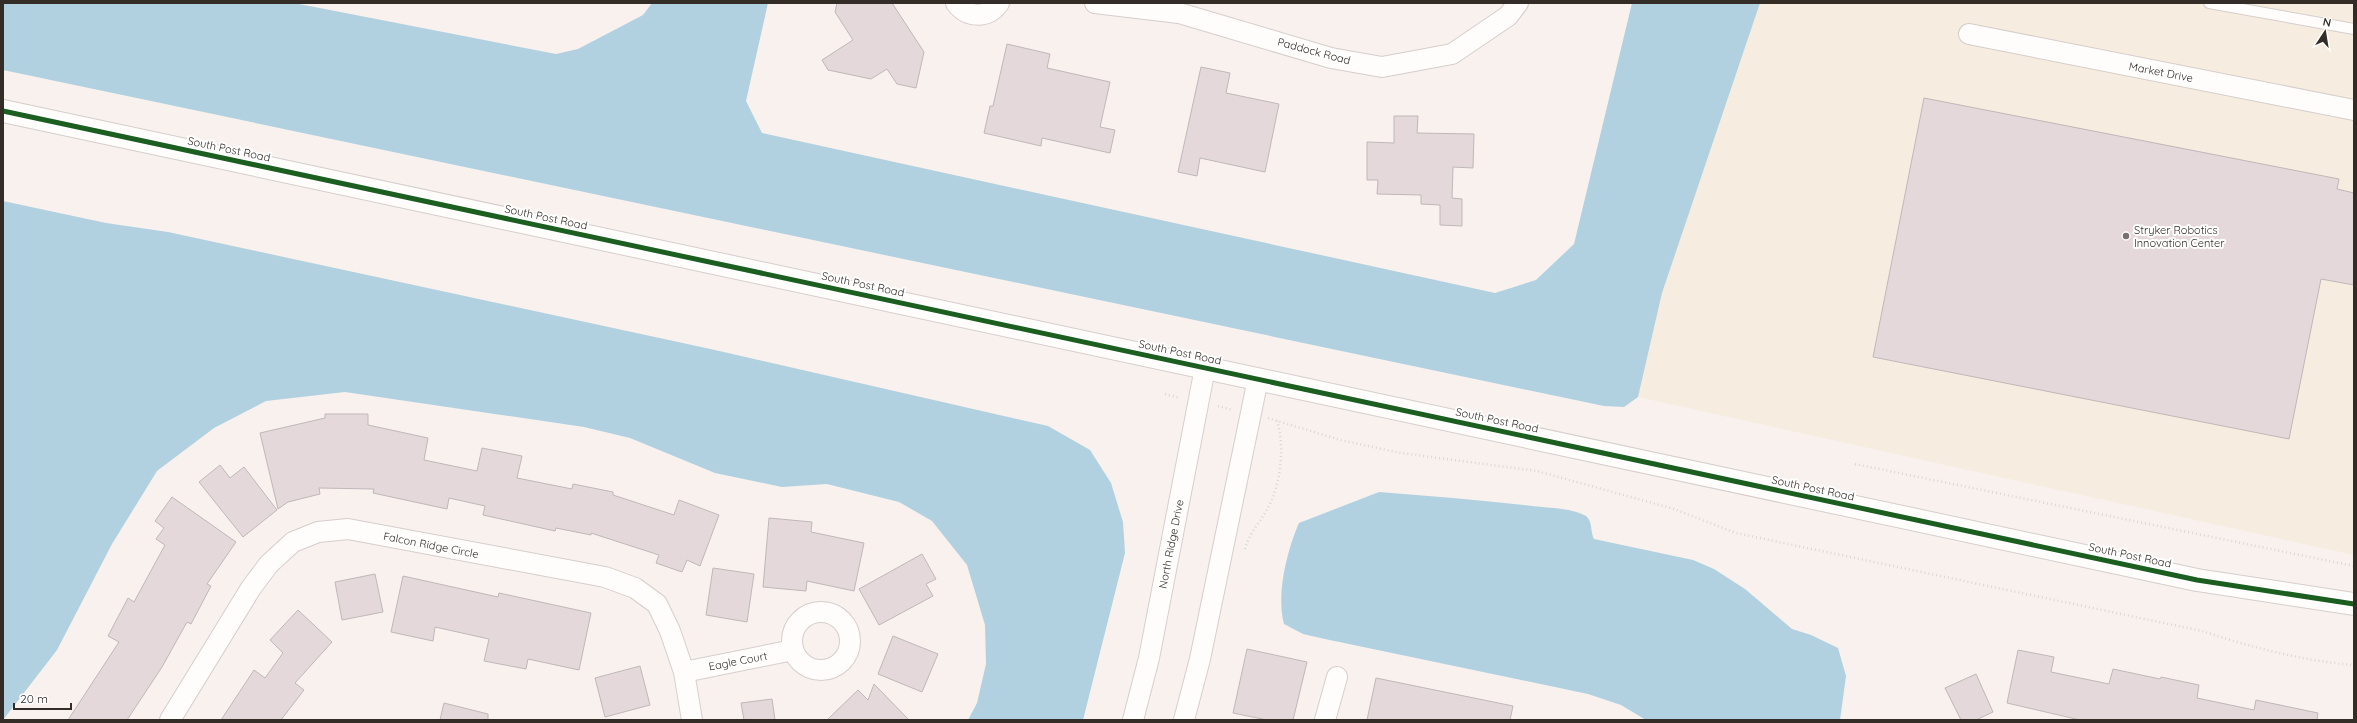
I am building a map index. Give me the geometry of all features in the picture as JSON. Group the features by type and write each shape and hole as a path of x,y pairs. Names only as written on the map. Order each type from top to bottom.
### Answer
{"street":[{"path":"956,3 968,14 978,15 988,13 999,3"},
{"name":"Paddock Road","path":"1095,3 1179,13 1331,58 1382,67 1452,54 1508,16 1518,3"},
{"name":"Market Drive","path":"1969,34 2354,110"},
{"name":"South Post Road","path":"3,111 2197,580 2354,604"},
{"name":"North Ridge Drive","path":"1133,720 1149,658 1204,368"},
{"path":"1184,720 1202,651 1258,379"},
{"name":"Falcon Ridge Circle","path":"170,720 251,588 269,564 293,542 318,532 348,529 604,577 635,588 657,604 670,631 684,672 692,720"},
{"name":"Eagle Court","path":"684,672 793,650"},
{"path":"1325,720 1337,677"}],"lane":[{"path":"2209,3 2354,29"}],"path":[{"path":"1165,394 1277,420 1340,440 1401,453 1537,471 1674,509 1736,533 2202,631 2251,646 2334,664 2354,665"},
{"path":"1244,554 1245,547 1269,505 1277,484 1281,434 1277,420"},
{"path":"1855,464 2354,566"}],"shaded area":[{"path":"1760,3 2354,3 2354,555 1638,397 1662,293"}],"water":[{"path":"3,3 294,3 556,54 578,49 643,15 652,3 768,3 746,101 762,133 1495,293 1536,280 1574,244 1632,3 1760,3 1662,293 1638,397 1624,407 1604,406 3,70"},
{"path":"3,201 106,223 168,232 715,350 1048,426 1090,450 1111,483 1123,522 1125,553 1083,720 968,720 977,703 986,664 985,625 967,565 932,521 899,502 827,484 782,487 715,473 630,438 584,427 345,392 266,401 214,428 157,471 112,544 57,650 3,720"},
{"path":"1379,492 1494,502 1572,511 1584,515 1589,519 1594,539 1693,560 1714,569 1745,589 1792,629 1811,635 1838,648 1846,676 1840,720 1646,720 1621,705 1588,694 1303,634 1284,624 1281,600 1284,573 1290,546 1299,523"}],"building":[{"path":"837,3 892,3 924,52 916,88 897,84 887,69 871,79 828,70 822,60 853,40 835,12"},
{"path":"1007,44 1050,54 1047,68 1110,82 1100,127 1115,130 1110,153 1042,138 1041,146 984,133 990,106 993,106"},
{"path":"1201,67 1230,73 1226,93 1279,104 1265,172 1200,158 1197,176 1178,172"},
{"name":"Stryker Robotics Innovation Center","path":"1924,98 2339,179 2337,189 2354,193 2354,285 2321,279 2289,439 1873,357"},
{"path":"1394,116 1418,116 1417,133 1474,134 1473,168 1453,167 1452,198 1462,199 1462,226 1440,225 1440,205 1421,204 1421,195 1377,194 1378,180 1367,180 1367,142 1394,143"},
{"path":"325,414 368,414 368,425 428,438 424,460 477,471 482,448 522,456 517,478 572,489 573,484 613,492 613,495 674,515 679,500 719,515 700,566 687,560 682,572 656,563 659,555 591,533 591,535 556,528 555,531 483,515 485,506 449,498 447,509 373,493 374,489 319,488 320,494 288,502 278,509 260,433 325,418"},
{"path":"220,465 230,478 244,467 277,510 243,537 199,482"},
{"path":"172,497 236,542 207,584 211,586 191,624 187,622 162,667 127,720 68,720 119,642 108,636 128,598 134,602 165,545 156,539 164,528 155,521"},
{"path":"769,518 812,522 811,532 864,543 854,591 807,581 806,591 763,587"},
{"path":"922,554 936,579 926,584 933,596 879,625 859,589"},
{"path":"713,568 754,574 747,622 706,615"},
{"path":"375,574 383,612 342,620 335,582"},
{"path":"403,576 498,597 499,593 591,613 579,670 528,659 526,669 484,661 489,639 435,627 433,641 391,632"},
{"path":"298,610 332,642 295,683 304,690 281,720 221,720 254,670 265,678 283,653 270,640"},
{"path":"893,636 938,654 922,692 878,674"},
{"path":"1247,649 1307,662 1293,720 1267,720 1233,713"},
{"path":"2018,650 2054,657 2051,672 2109,684 2113,669 2160,679 2161,677 2199,685 2197,698 2254,710 2256,700 2318,713 2317,720 2080,720 2007,703"},
{"path":"640,666 650,705 605,717 595,678"},
{"path":"1976,674 1993,712 1976,720 1961,720 1945,688"},
{"path":"1376,678 1513,706 1510,720 1367,720"},
{"path":"874,684 909,720 827,720 858,690 868,700"},
{"path":"772,699 775,720 744,720 741,703"},
{"path":"444,703 488,714 488,720 440,720"}],"cycle path":[{"path":"3,111 2197,580 2354,604"}],"place":[{"name":"Stryker Robotics Innovation Center","path":"2126,236"}]}
